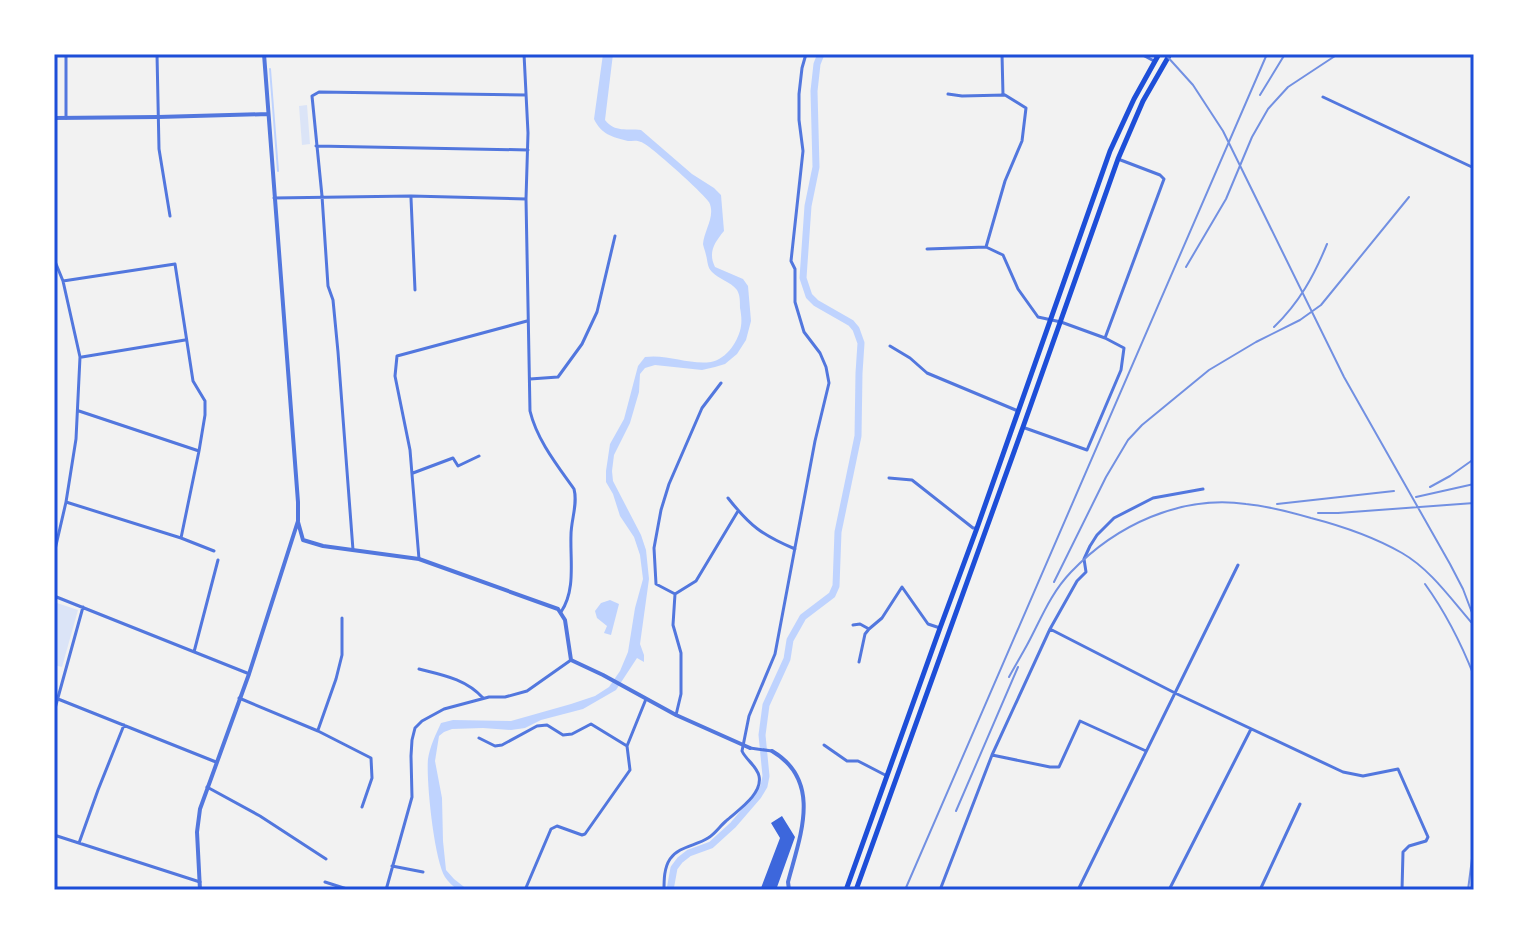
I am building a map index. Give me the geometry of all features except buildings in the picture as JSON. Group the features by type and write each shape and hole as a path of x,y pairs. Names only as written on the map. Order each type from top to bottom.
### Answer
{"main road":[{"path":"846,890 1110,151 1159,54"},
{"path":"856,890 1118,159 1148,92 1170,54"},
{"path":"849,881 859,882"}],"street":[{"path":"66,54 66,118"},
{"path":"157,54 159,149 170,216"},
{"path":"264,54 298,521 303,540"},
{"path":"524,54 530,411 546,447 576,494 571,532 571,579 567,604 561,612"},
{"path":"664,890 666,866 676,852 707,839 744,805 760,782 759,774 743,755 743,746 749,716 775,654 829,383 820,353 804,332 795,302 795,269 791,261 803,151 799,94 806,54"},
{"path":"1002,54 1003,95"},
{"path":"1141,54 1154,61"},
{"path":"353,550 338,352 333,300 328,286 311,98 316,93 526,95"},
{"path":"948,94 1003,95 1026,108 1022,141 1005,181 986,247"},
{"path":"1323,97 1474,168"},
{"path":"54,118 268,114"},
{"path":"316,146 528,150"},
{"path":"1105,338 1164,179 1118,159"},
{"path":"274,198 411,196 526,199"},
{"path":"411,196 415,290"},
{"path":"530,379 558,377 582,344 597,312 615,236"},
{"path":"927,249 986,247 1003,255 1018,289 1038,317 1061,322 1124,348 1121,370 1087,450 1023,427"},
{"path":"54,259 63,281 80,357 79,411 66,502 54,554"},
{"path":"63,281 175,264 193,381 205,401 199,451 181,538"},
{"path":"419,559 413,473 395,376 397,356 529,321"},
{"path":"80,357 185,340"},
{"path":"890,346 927,373 1018,411"},
{"path":"675,594 656,584 654,548 661,510 702,408 721,383"},
{"path":"79,411 199,451"},
{"path":"413,473 453,458 458,466 479,456"},
{"path":"889,478 912,480 962,520 977,528"},
{"path":"940,890 992,755 1050,629 1077,581 1086,572 1084,559 1097,535 1105,525 1153,498 1203,489"},
{"path":"728,498 747,522 795,549"},
{"path":"66,502 214,551"},
{"path":"675,594 696,581 738,511"},
{"path":"200,890 197,826 207,787 249,674 298,521"},
{"path":"292,539 419,559 554,607 565,620 571,660"},
{"path":"194,652 218,560"},
{"path":"1078,890 1238,565"},
{"path":"859,662 865,634 882,618 902,587 928,624 940,628"},
{"path":"675,594 673,625 681,653 681,694 676,715"},
{"path":"54,596 249,674"},
{"path":"54,712 83,607"},
{"path":"318,731 342,655 342,618"},
{"path":"853,625 860,624 869,629"},
{"path":"1050,629 1175,693 1343,772 1363,776 1398,769 1428,834 1426,841 1409,846 1403,852 1402,890"},
{"path":"571,660 743,746 772,751 782,757 794,771 805,797 802,829 788,882 789,890"},
{"path":"386,890 412,797 411,756 415,728 432,714 483,698 505,697 527,691 571,660"},
{"path":"419,669 451,677 474,688 483,698"},
{"path":"239,698 318,731 371,758 372,778 362,807"},
{"path":"58,699 216,762"},
{"path":"525,890 551,829 557,826 584,834 630,770 627,746 646,699"},
{"path":"992,755 1059,767 1080,721 1146,751"},
{"path":"479,738 495,746 537,726 547,725 563,735 591,724 627,746"},
{"path":"79,843 124,725"},
{"path":"1169,890 1251,729"},
{"path":"824,745 847,761 858,761 887,776"},
{"path":"207,787 260,816 326,859"},
{"path":"1260,890 1300,804"},
{"path":"54,835 200,882"},
{"path":"392,866 423,872"},
{"path":"325,882 350,890"}],"shaded area":[{"path":"307,105 310,144 302,145 299,106"},
{"path":"54,602 78,610 62,667 54,665"}],"water":[{"path":"603,54 613,54 605,120 617,128 641,130 721,195 724,231 713,248 713,262 715,267 743,279 748,286 751,321 746,340 737,354 725,364 702,370 655,365 645,368 640,374 639,392 630,423 614,455 613,481 646,550 649,579 640,644 644,662 637,658 616,690 583,709 541,720 525,728 452,729 439,736 435,761 442,798 446,870 468,890 458,890 446,879 441,868 430,801 428,759 441,723 453,720 511,721 595,696 609,687 628,652 643,579 634,537 620,516 606,482 610,444 624,419 638,366 645,357 703,363 717,360 731,348 741,326 737,290 709,268 703,244 710,218 709,202 646,145 608,134 594,119"},
{"path":"610,600 619,604 611,635 604,633 607,626 597,618 595,611 601,603"}],"waterway":[{"path":"670,890 674,868 680,860 711,845 733,825 764,786 762,735 766,705 787,659 790,640 803,617 832,595 836,586 838,532 858,436 861,343 851,323 809,296 803,278 808,206 816,167 814,91 821,54"},
{"path":"270,69 278,171"}],"railway":[{"path":"1165,54 1193,85 1223,131 1344,377 1450,564 1474,618"},
{"path":"905,890 1267,54"},
{"path":"1260,95 1285,54"},
{"path":"1186,267 1226,199 1252,137 1268,109 1288,87 1338,54"},
{"path":"1054,582 1106,477 1128,440 1209,370 1300,320 1321,305 1409,197"},
{"path":"1274,327 1305,288 1327,244"},
{"path":"1430,487 1474,459"},
{"path":"1416,497 1474,484"},
{"path":"1277,504 1394,491"},
{"path":"1009,677 1057,589 1089,555 1129,527 1173,509 1197,504 1221,502 1271,508 1369,537 1422,567 1471,622"},
{"path":"1318,513 1474,503"},
{"path":"1425,584 1452,628 1474,676"},
{"path":"956,811 1018,667"},
{"path":"1468,890 1474,843"}]}
